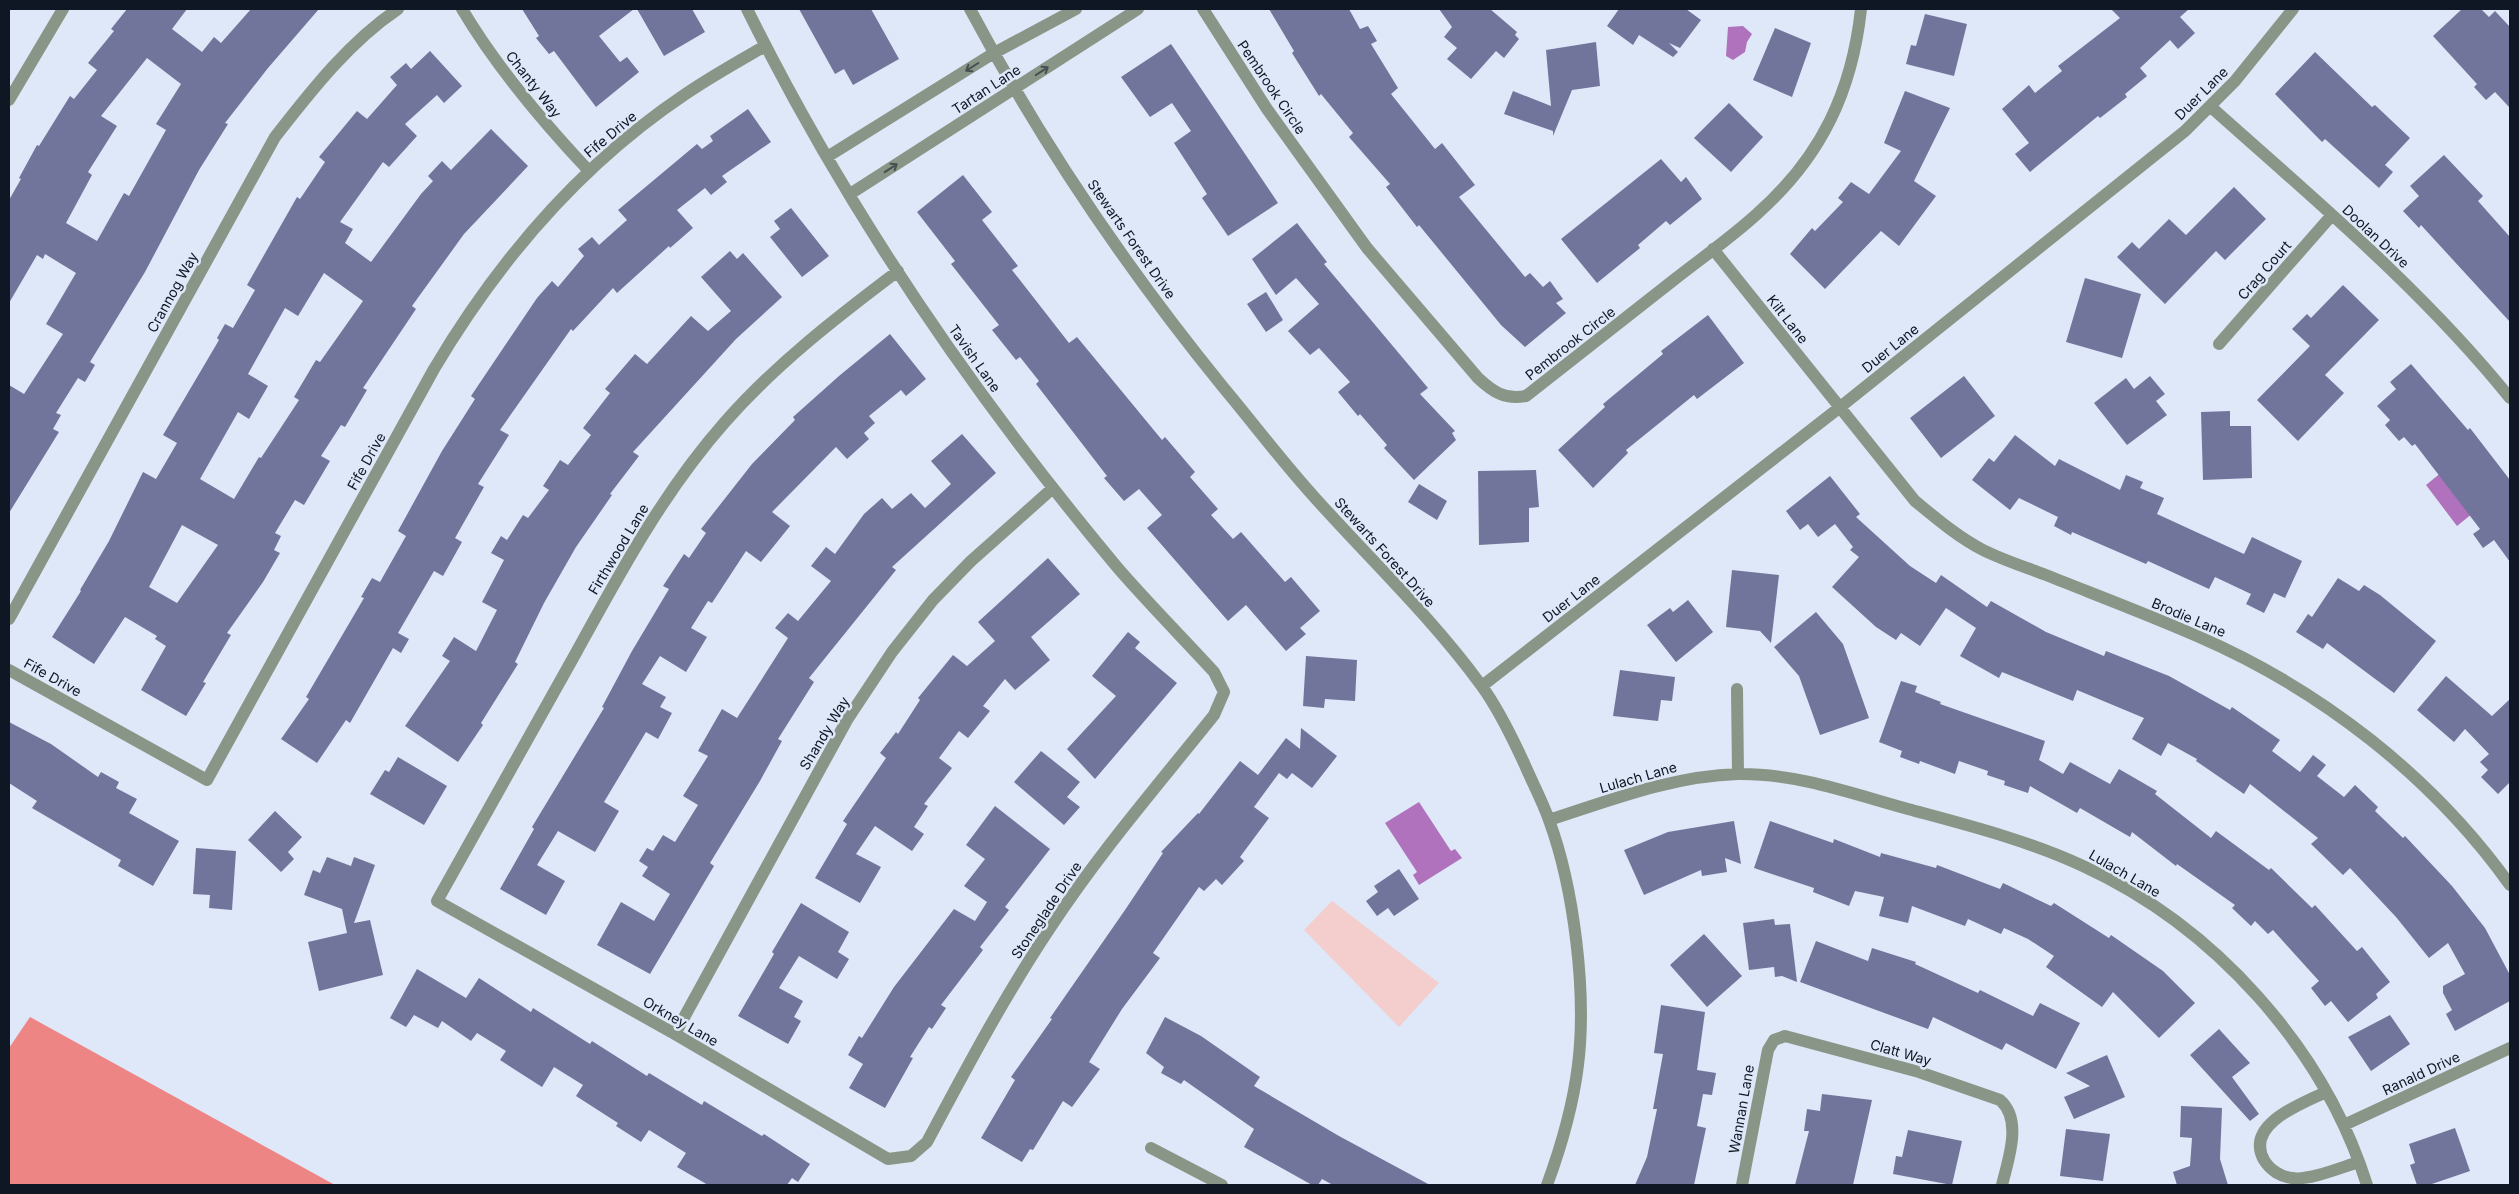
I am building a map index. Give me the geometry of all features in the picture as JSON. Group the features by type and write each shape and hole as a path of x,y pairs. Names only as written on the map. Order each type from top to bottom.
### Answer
{"street":[{"path":"9,100 63,9"},
{"name":"Crannog Way","path":"9,618 275,137 311,92 353,45 398,9"},
{"name":"Chanty Way","path":"462,9 511,80 550,129 589,172"},
{"name":"Tavish Lane","path":"747,9 765,46 850,194 898,271 960,364 1053,488 1119,568 1214,672 1224,692"},
{"name":"Stewarts Forest Drive","path":"970,9 1014,89 1149,291 1312,495 1419,611 1482,686 1513,740 1550,820 1568,892 1577,944 1580,1004 1578,1065 1560,1150 1547,1185"},
{"name":"Tartan Lane","path":"828,157 994,53 1076,9"},
{"name":"Tartan Lane","path":"850,194 1138,9"},
{"name":"Pembrook Circle","path":"1203,9 1267,109 1367,248 1478,378 1491,390 1503,396 1513,398 1526,396 1758,214 1791,180 1832,118 1847,84 1858,38 1861,9"},
{"name":"Duer Lane","path":"1482,686 1839,408 2185,131 2211,107 2261,51 2293,9"},
{"name":"Fife Drive","path":"9,670 207,780 461,323 498,272 544,218 589,172 646,124 688,92 765,46"},
{"name":"Doolan Drive","path":"2211,107 2386,264 2445,324 2510,398"},
{"name":"Crag Court","path":"2219,344 2332,215"},
{"name":"Kilt Lane","path":"1713,249 1839,408"},
{"name":"Firthwood Lane","path":"437,901 633,551 680,477 725,421 773,372 826,325 898,271"},
{"name":"Brodie Lane","path":"1839,408 1915,502 1945,526 1984,550 2198,636 2305,693 2354,727 2401,766 2453,815 2510,885"},
{"name":"Shandy Way","path":"674,1034 847,720 892,652 932,600 970,561 1053,488"},
{"path":"1737,689 1738,774"},
{"name":"Stoneglade Drive","path":"911,1156 927,1142 993,1018 1050,927 1102,854 1214,715 1224,692"},
{"name":"Lulach Lane","path":"1550,820 1678,781 1738,774 1777,776 1824,786 2000,835 2084,866 2170,917 2206,946 2243,981 2278,1022 2326,1092 2344,1125 2366,1185"},
{"name":"Orkney Lane","path":"437,901 674,1034 888,1159 911,1156"},
{"name":"Clatt Way","path":"1774,1040 1785,1036 1919,1072 2000,1100 2006,1105 2010,1114 2012,1146 2002,1185"},
{"name":"Wannan Lane","path":"1742,1185 1751,1148 1765,1063 1768,1050 1774,1040"},
{"name":"Ranald Drive","path":"2344,1125 2510,1048"},
{"path":"2326,1092 2275,1117 2264,1131 2261,1146 2263,1158 2270,1168 2282,1176 2293,1179 2359,1162"},
{"path":"1151,1148 1222,1185"}],"shaded area":[{"path":"1743,26 1752,34 1747,42 1745,52 1733,60 1726,56 1728,27"},
{"path":"2442,472 2473,513 2457,526 2426,485"},
{"path":"1419,802 1451,851 1455,849 1462,858 1419,885 1413,875 1417,872 1385,823"},
{"path":"1332,901 1439,983 1399,1027 1304,930"},
{"path":"30,1017 335,1185 9,1185 9,1048"}],"building":[{"path":"127,9 187,9 172,29 202,52 214,37 221,43 251,9 319,9 268,68 225,123 228,124 199,170 145,272 90,362 95,365 85,382 78,378 56,413 61,415 53,429 59,432 9,513 9,385 24,394 63,334 46,324 76,273 45,254 43,259 37,255 9,303 9,200 37,145 39,146 70,96 74,99 97,70 88,63 114,31 111,29","holes":["147,58 181,84 156,124 166,130 129,196 124,193 97,241 66,223 92,175 88,172 117,126 101,116"]},
{"path":"522,9 634,9 599,36 620,62 627,57 639,72 596,107 554,51 549,54 536,38 539,36"},
{"path":"637,9 692,9 705,32 664,56"},
{"path":"799,9 871,9 899,59 853,85 844,69 835,74"},
{"path":"1269,9 1349,9 1360,29 1368,26 1377,41 1371,44 1398,88 1391,94 1435,149 1442,143 1475,185 1459,197 1525,277 1530,273 1543,287 1550,281 1563,299 1556,303 1566,313 1525,347 1501,325 1419,225 1417,227 1386,187 1390,184 1349,137 1353,133 1321,94 1319,96 1292,53 1294,51"},
{"path":"1439,9 1490,9 1517,32 1515,35 1519,39 1504,58 1496,51 1471,79 1447,59 1457,48 1444,37 1452,27"},
{"path":"1619,9 1686,9 1701,20 1680,48 1669,43 1678,52 1673,57 1639,35 1633,45 1607,26"},
{"path":"2111,9 2189,9 2180,17 2195,33 2178,49 2170,40 2140,68 2147,76 2125,94 2127,97 2100,118 2098,116 2030,172 2015,154 2029,143 2002,109 2029,85 2035,93 2062,71 2058,66 2120,18"},
{"path":"2462,9 2481,9 2489,17 2495,11 2510,27 2510,108 2495,92 2486,100 2474,87 2477,84 2433,36"},
{"path":"1925,14 1967,24 1954,76 1906,64 1911,45 1916,46"},
{"path":"1775,28 1811,43 1792,97 1753,80"},
{"path":"1596,42 1600,86 1572,90 1553,136 1553,131 1504,114 1513,91 1551,106 1546,50"},
{"path":"1171,44 1278,203 1228,236 1202,198 1207,194 1174,143 1191,131 1172,103 1150,117 1121,77"},
{"path":"430,51 462,86 444,103 437,95 405,124 417,136 389,167 383,162 340,222 353,229 345,243 371,262 421,194 433,181 428,176 442,161 451,170 491,129 528,166 464,234 412,306 416,309 363,388 367,390 345,427 341,425 321,456 330,461 304,505 295,500 275,533 281,536 274,550 280,553 263,582 227,633 231,635 203,682 206,683 186,716 141,690 166,646 155,639 157,636 125,617 94,664 52,637 109,541 143,472 156,479 177,443 163,435 219,340 217,338 225,324 233,328 255,290 247,285 297,197 300,199 325,162 319,157 357,111 367,119 397,85 390,77 406,63 411,69","holes":["324,273 363,301 320,362 316,360 294,397 299,400 261,458 259,457 234,499 200,479 238,412 249,419 268,386 248,374 285,308 298,316","182,525 218,545 177,603 149,587"]},
{"path":"2315,52 2372,107 2375,105 2410,138 2385,165 2393,172 2379,188 2325,139 2322,142 2275,94"},
{"path":"1905,91 1950,108 1914,181 1936,196 1899,246 1881,231 1825,289 1790,254 1812,228 1815,231 1843,202 1838,198 1851,182 1869,194 1901,151 1884,143"},
{"path":"1729,103 1763,137 1731,172 1694,138"},
{"path":"748,109 771,142 722,176 727,182 711,195 705,188 677,210 693,228 670,248 669,246 617,293 613,288 573,331 571,329 500,430 509,435 478,484 484,487 455,538 462,542 443,576 434,571 398,633 409,639 401,653 393,648 350,723 346,720 317,763 281,739 309,699 306,697 364,598 361,597 372,578 380,582 406,536 398,531 442,451 475,399 471,396 537,298 552,281 558,287 584,256 578,249 592,237 599,245 627,220 618,210 697,144 702,149 713,141 710,136"},
{"path":"2444,155 2483,196 2478,201 2510,237 2510,322 2421,225 2419,228 2403,211 2419,196 2410,186"},
{"path":"1661,159 1681,182 1686,177 1702,199 1670,225 1666,221 1638,245 1640,248 1597,283 1561,239"},
{"path":"963,175 992,212 982,220 1018,266 1012,270 1069,343 1077,337 1162,440 1165,437 1195,472 1190,477 1218,509 1211,515 1233,539 1241,532 1285,582 1291,577 1320,611 1300,628 1306,634 1286,651 1246,605 1228,621 1147,528 1162,515 1139,489 1124,501 1104,478 1107,476 1036,384 1039,381 1020,357 1016,360 992,330 999,325 951,264 955,261 917,212"},
{"path":"2234,187 2266,219 2225,260 2216,251 2165,304 2117,257 2132,242 2139,249 2169,219 2186,235"},
{"path":"791,208 829,256 802,277 770,237 780,229 774,221"},
{"path":"1297,223 1327,262 1324,264 1428,388 1420,394 1455,431 1452,433 1456,440 1414,480 1384,448 1387,445 1360,414 1358,416 1338,392 1350,382 1319,348 1310,355 1288,331 1319,304 1296,278 1276,295 1252,259"},
{"path":"730,251 737,259 743,253 782,297 736,339 633,452 639,456 610,494 612,495 576,547 544,603 515,662 518,664 481,723 483,725 458,762 405,726 450,661 442,656 454,637 476,651 497,610 482,602 504,560 491,553 501,536 507,540 523,515 528,518 549,490 543,486 560,460 568,465 591,435 583,428 610,393 605,389 635,354 647,364 691,316 708,331 731,311 701,277"},
{"path":"2085,278 2141,294 2122,358 2066,342"},
{"path":"2343,285 2379,320 2325,375 2344,393 2298,441 2257,400 2310,346 2292,329 2307,314 2311,318"},
{"path":"1266,292 1283,320 1266,332 1247,304"},
{"path":"1708,315 1744,363 1697,399 1694,395 1626,450 1628,453 1593,488 1558,450 1605,407 1603,404 1663,354 1661,351"},
{"path":"890,334 926,379 906,396 901,390 869,416 875,423 864,433 869,439 847,459 836,447 772,512 790,526 761,562 746,551 712,603 708,601 691,628 707,637 686,672 660,656 642,684 666,697 660,707 672,713 658,739 646,732 604,802 619,811 595,852 558,831 537,865 565,881 546,915 500,889 534,829 532,827 604,708 602,707 632,651 669,589 663,586 684,554 689,558 706,533 701,529 752,464 795,420 793,417"},
{"path":"2411,364 2468,430 2470,428 2510,480 2510,562 2494,540 2483,548 2473,534 2480,529 2415,444 2412,446 2404,437 2399,441 2385,425 2390,420 2377,406 2396,389 2390,382"},
{"path":"1964,376 1995,416 1941,458 1910,418"},
{"path":"2150,376 2165,394 2156,401 2167,415 2127,445 2094,403 2126,378 2134,389"},
{"path":"2230,411 2230,426 2251,426 2252,478 2203,480 2201,412"},
{"path":"962,434 996,473 892,567 896,570 809,678 814,682 778,739 782,741 710,863 714,866 650,974 597,945 621,902 654,921 670,894 642,876 648,867 639,861 647,848 653,851 663,835 675,842 698,805 683,796 708,756 698,751 722,709 737,718 788,638 775,628 788,613 798,621 831,581 811,566 826,547 835,554 864,514 882,498 892,509 911,493 925,508 951,484 931,461"},
{"path":"2015,435 2055,466 2059,459 2120,490 2126,475 2143,482 2140,488 2164,498 2157,514 2244,554 2252,537 2302,561 2285,598 2274,593 2264,613 2246,604 2251,594 2215,577 2209,589 2148,561 2146,564 2072,532 2071,535 2054,526 2058,517 2019,498 2010,510 1972,480 1989,458 1994,462"},
{"path":"1536,470 1539,507 1529,508 1529,542 1479,545 1478,471"},
{"path":"1830,476 1860,514 1856,517 1910,566 1936,583 1941,575 1987,607 1991,601 2046,632 2104,656 2106,651 2169,676 2230,710 2232,707 2280,740 2272,751 2300,772 2313,755 2326,765 2317,776 2344,797 2355,785 2378,807 2375,811 2403,838 2405,836 2452,886 2485,928 2510,975 2510,1001 2455,1031 2446,1014 2452,1010 2443,993 2443,986 2465,974 2448,943 2429,958 2396,917 2350,868 2343,875 2311,844 2318,838 2250,784 2244,794 2196,761 2197,759 2168,743 2161,756 2132,739 2144,718 2077,690 2073,701 2002,672 1999,678 1960,656 1976,628 1946,608 1920,646 1901,633 1896,640 1876,627 1832,587 1859,557 1850,550 1853,547 1835,524 1818,537 1808,524 1800,530 1786,511"},
{"path":"1419,484 1447,501 1437,520 1408,502"},
{"path":"1048,558 1080,594 1031,637 1050,660 1015,690 1005,679 983,706 990,711 968,738 959,731 939,758 952,768 924,804 928,806 914,827 924,834 912,851 875,826 856,854 881,867 860,903 815,878 847,824 843,821 886,758 880,753 896,732 898,734 920,700 918,698 953,655 967,666 995,641 978,622"},
{"path":"1732,570 1779,575 1771,643 1760,631 1726,627"},
{"path":"2338,578 2359,591 2364,585 2380,595 2436,641 2394,693 2327,643 2323,649 2296,632 2308,614 2312,617"},
{"path":"1688,600 1713,632 1676,662 1647,625 1670,608 1673,612"},
{"path":"1816,612 1843,644 1869,718 1820,735 1799,676 1774,647"},
{"path":"1128,632 1140,642 1135,648 1177,683 1095,779 1067,749 1116,696 1092,676"},
{"path":"1306,656 1357,660 1355,701 1325,699 1324,708 1303,706"},
{"path":"1620,670 1675,677 1672,701 1661,700 1658,721 1613,716"},
{"path":"2446,676 2492,716 2510,699 2510,782 2498,794 2481,777 2488,770 2480,762 2489,754 2465,729 2454,742 2417,710"},
{"path":"1901,681 1917,686 1915,692 1941,702 1940,704 2045,741 2039,760 2063,774 2070,762 2110,784 2119,769 2157,791 2155,794 2211,838 2216,831 2269,870 2271,868 2312,908 2315,905 2357,951 2362,947 2390,982 2376,994 2378,998 2348,1022 2331,1001 2325,1006 2311,988 2319,981 2273,930 2268,934 2255,921 2251,926 2232,908 2235,905 2177,864 2176,866 2132,832 2130,837 2080,808 2077,813 2030,786 2028,793 2004,785 2005,781 1987,775 1988,771 1959,761 1955,774 1920,761 1919,764 1900,757 1902,751 1879,742"},
{"path":"9,722 51,744 98,777 101,772 119,782 116,788 137,799 129,813 179,841 153,886 118,866 121,860 32,808 37,801 9,783"},
{"path":"1301,728 1337,756 1312,788 1292,773 1287,779 1279,773 1254,807 1269,818 1240,857 1244,861 1222,885 1216,879 1204,891 1199,887 1153,953 1160,958 1122,1009 1089,1062 1100,1069 1072,1107 1063,1101 1033,1150 1030,1149 1022,1162 981,1138 1015,1080 1011,1077 1163,853 1161,852 1199,814 1240,761 1258,775 1286,738 1300,749"},
{"path":"1041,751 1080,782 1067,797 1080,807 1064,825 1014,782"},
{"path":"398,757 447,786 424,825 370,794 385,770 389,772"},
{"path":"995,806 1050,849 1005,907 1009,910 980,947 983,950 941,1005 946,1008 932,1029 929,1027 910,1057 913,1058 885,1108 849,1088 863,1064 848,1055 859,1036 862,1038 894,987 954,909 975,921 987,902 964,886 985,859 966,845"},
{"path":"275,811 302,837 288,852 294,859 281,872 248,840"},
{"path":"1734,821 1741,864 1725,858 1727,872 1702,876 1701,870 1644,895 1624,850 1668,832"},
{"path":"1770,821 1833,843 1834,839 1880,857 1881,853 1936,868 1937,865 2000,889 2003,883 2051,906 2054,903 2109,938 2111,935 2163,971 2195,1003 2159,1038 2113,992 2102,1007 2046,967 2054,956 2028,939 2004,928 2001,934 1968,919 1965,926 1912,906 1908,923 1879,916 1884,897 1855,891 1849,906 1813,892 1814,888 1754,868"},
{"path":"196,848 236,851 232,910 209,908 210,895 193,894"},
{"path":"327,857 351,866 354,857 375,865 354,923 370,920 383,975 319,991 308,942 347,933 342,909 304,895 313,870 320,873"},
{"path":"1399,869 1419,899 1394,916 1388,908 1377,916 1366,901 1378,892 1374,886"},
{"path":"801,903 849,932 838,952 849,959 837,979 799,956 779,988 803,1001 794,1017 801,1021 788,1044 738,1016"},
{"path":"1774,919 1775,925 1790,924 1797,982 1782,976 1775,977 1774,967 1749,970 1743,923"},
{"path":"1704,934 1742,976 1707,1007 1670,965"},
{"path":"1816,941 1868,961 1872,948 1916,962 1915,964 1978,993 1980,990 2033,1016 2040,1003 2080,1023 2056,1069 2006,1043 2002,1050 1933,1017 1928,1029 1800,982"},
{"path":"417,969 466,998 479,978 531,1012 533,1008 590,1044 592,1041 647,1076 649,1073 702,1105 704,1101 762,1136 764,1134 810,1164 798,1182 792,1178 787,1185 708,1185 677,1167 686,1153 649,1130 641,1142 616,1126 618,1123 576,1096 583,1085 554,1067 542,1087 500,1060 506,1051 477,1033 471,1041 442,1021 438,1028 414,1015 406,1027 390,1018"},
{"path":"1661,1005 1705,1012 1697,1070 1716,1073 1712,1095 1703,1094 1697,1126 1706,1128 1694,1185 1635,1185 1647,1157 1657,1109 1653,1109 1663,1054 1654,1053"},
{"path":"2390,1015 2410,1044 2371,1071 2348,1037"},
{"path":"1165,1017 1201,1036 1260,1077 1254,1086 1339,1136 1430,1185 1333,1185 1322,1179 1318,1185 1312,1185 1244,1147 1254,1129 1184,1080 1181,1084 1161,1073 1164,1067 1146,1053"},
{"path":"2219,1029 2250,1063 2232,1077 2259,1114 2250,1121 2190,1055"},
{"path":"2107,1055 2125,1097 2074,1119 2064,1097 2090,1086 2066,1073"},
{"path":"1822,1094 1872,1100 1853,1185 1795,1185 1809,1131 1804,1131 1807,1109 1820,1111"},
{"path":"2181,1106 2222,1108 2220,1159 2228,1185 2177,1185 2173,1172 2190,1166 2192,1138 2180,1137"},
{"path":"2455,1128 2470,1171 2429,1185 2417,1185 2410,1165 2415,1163 2409,1144"},
{"path":"2066,1129 2110,1134 2103,1181 2060,1176"},
{"path":"1908,1130 1962,1141 1952,1185 1893,1174 1896,1156 1902,1157"}]}
